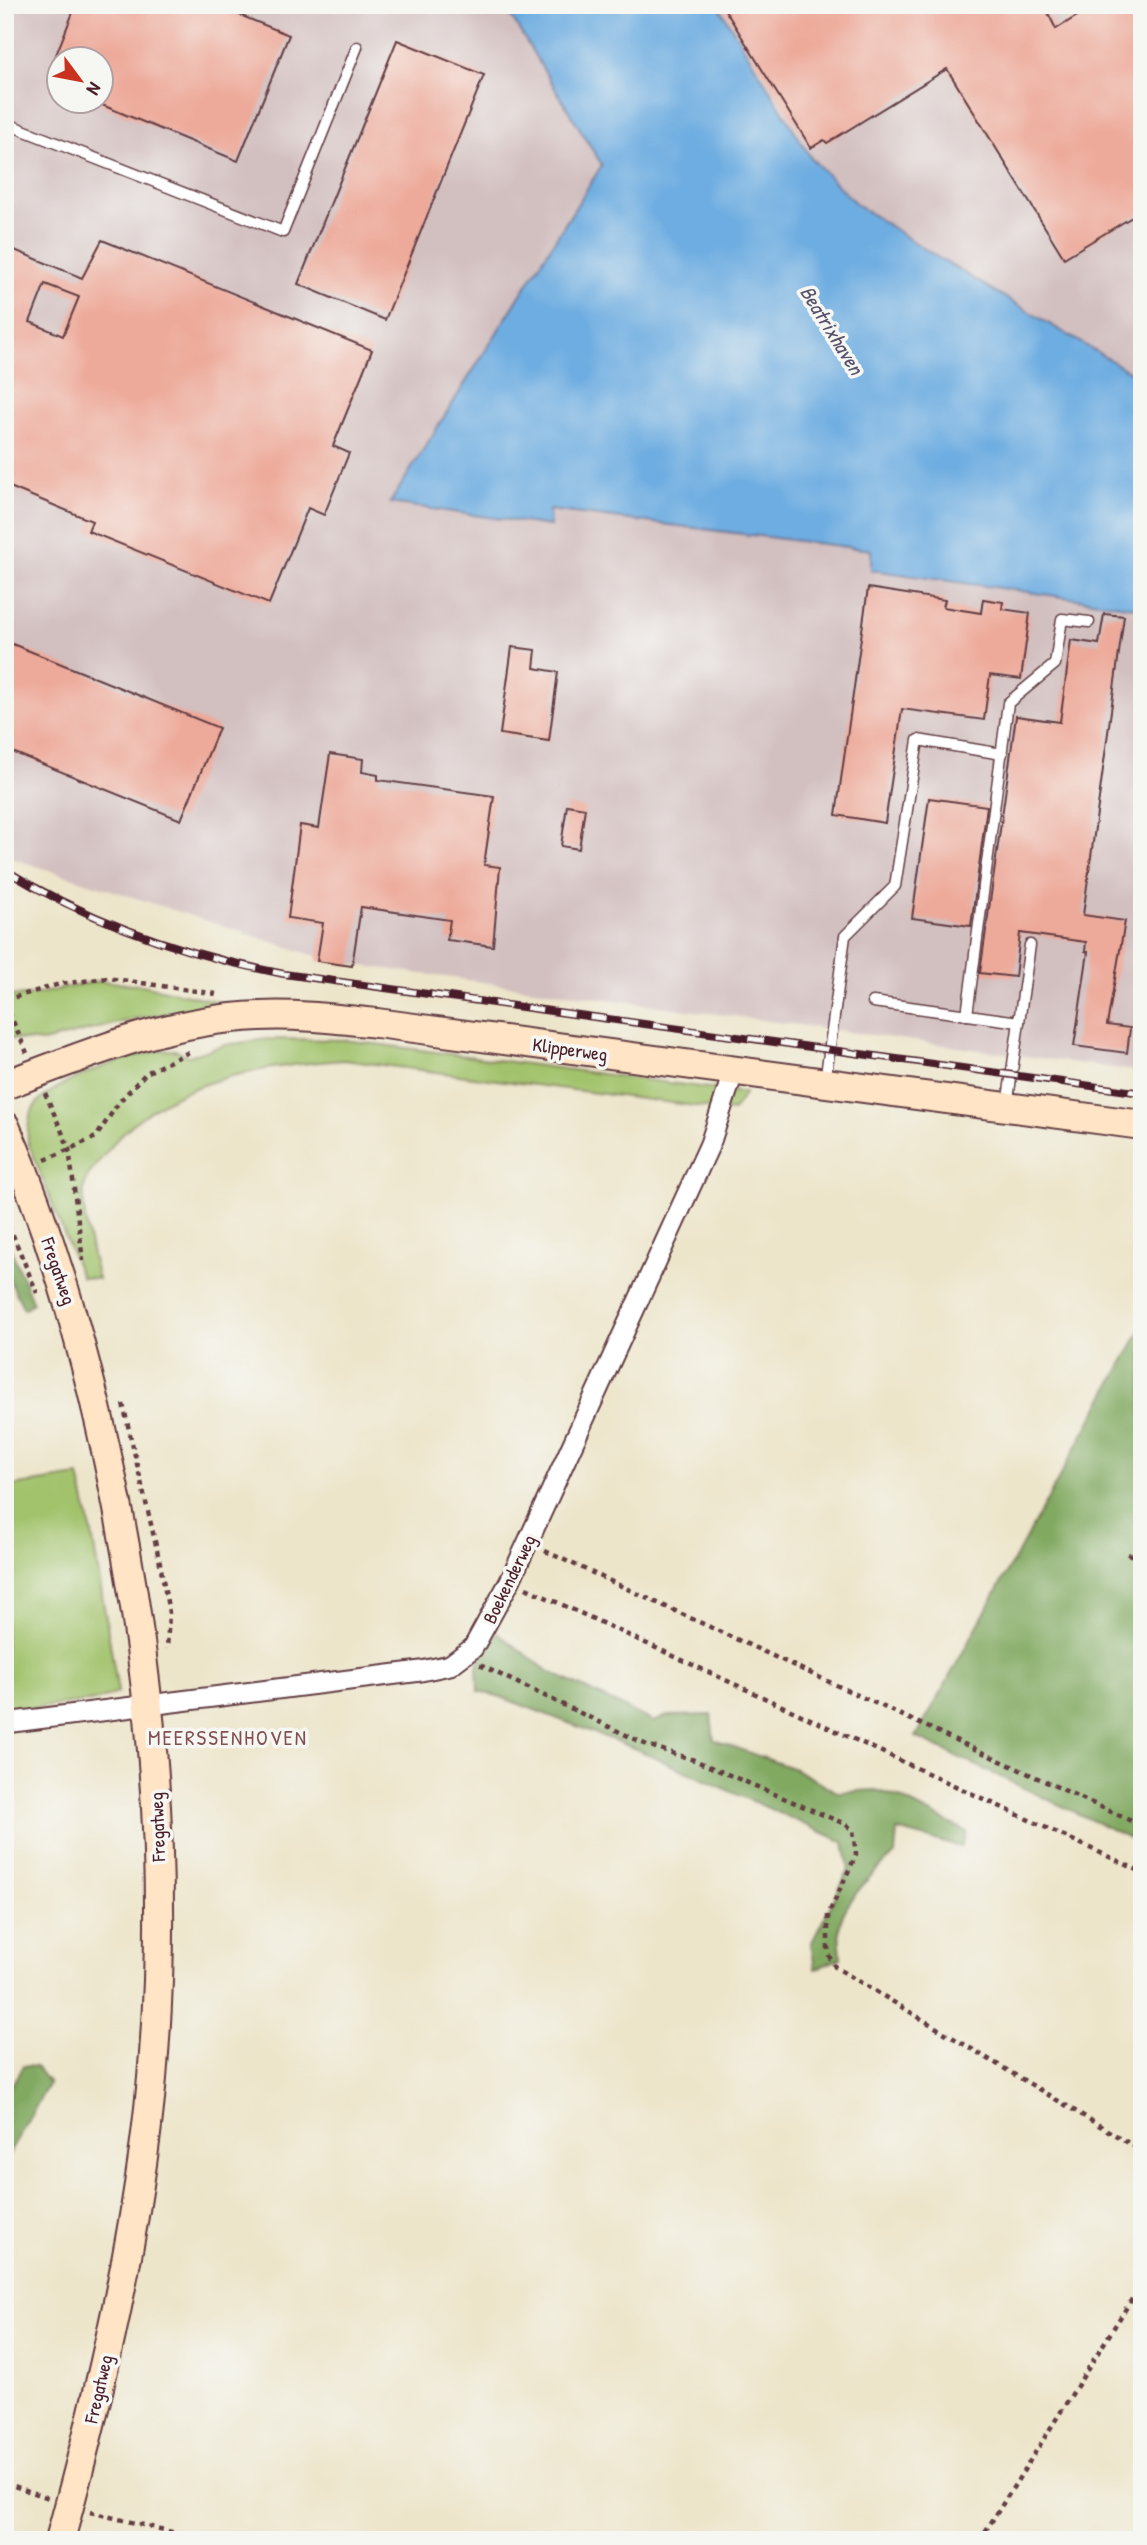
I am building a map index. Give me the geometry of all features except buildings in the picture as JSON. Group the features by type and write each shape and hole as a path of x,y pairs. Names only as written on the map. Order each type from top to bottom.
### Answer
{"street":[{"name":"Klipperweg","path":"5,1085 87,1052 182,1026 257,1016 377,1023 1142,1125"},
{"name":"Boekenderweg","path":"5,1723 421,1671 450,1665 465,1654 479,1641 510,1581 710,1144 734,1070"},
{"name":"Fregatweg","path":"5,1125 24,1169 76,1322 95,1397 135,1586 150,1704 159,1883 159,1965 152,2080 122,2277 54,2499 60,2540"}],"lane":[{"path":"5,142 9,124 283,232 356,47"},
{"path":"967,1015 1008,703 1055,664 1062,619 1089,622"},
{"path":"825,1082 845,936 895,886 918,740 1002,754"},
{"path":"1007,1106 1030,945"},
{"path":"873,1002 1019,1023"}],"path":[{"path":"5,1000 60,984 108,978 224,995"},
{"path":"69,1148 96,1137 118,1102 146,1073 193,1051"},
{"name":"Fregatweg","path":"5,1216 39,1296"},
{"path":"527,1542 1142,1826"},
{"path":"1128,1554 1142,1560"},
{"path":"510,1581 1142,1872"},
{"path":"465,1654 483,1667 647,1745 694,1760 845,1824 853,1830 856,1855 828,1915 828,1955 835,1967 1142,2151"},
{"path":"980,2540 1142,2283"},
{"path":"5,2483 205,2540"}],"shaded area":[{"name":"Beatrixhaven","path":"5,5 1142,5 1142,1072 335,962 5,856"}],"green space":[{"path":"98,981 142,985 230,1004 134,1019 43,1042 5,1038 5,996 33,995"},
{"path":"268,1039 345,1040 745,1093 733,1111 344,1060 245,1073 182,1093 153,1109 127,1129 105,1154 90,1173 84,1189 89,1244 98,1279 81,1277 28,1142 29,1121 38,1102 48,1093 82,1075 143,1054 174,1050 189,1056 225,1045"},
{"path":"5,1235 33,1303 24,1309 5,1271"},
{"path":"1142,1328 1142,1844 916,1737"},
{"path":"79,1476 92,1534 118,1692 99,1700 11,1711 5,1707 5,1487"},
{"path":"497,1633 548,1671 654,1722 667,1716 711,1715 714,1740 795,1769 837,1792 876,1790 898,1797 967,1832 961,1847 897,1830 895,1855 862,1886 843,1915 839,1928 841,1958 815,1969 811,1944 849,1870 844,1842 631,1747 501,1697 478,1691 477,1665"},
{"path":"23,2066 36,2067 49,2083 5,2161 5,2096"}],"water":[{"path":"504,5 718,5 811,158 856,204 937,257 1142,379 1142,608 871,570 871,550 549,510 550,526 390,503 602,165"}],"railway":[{"path":"5,870 71,906 140,935 211,957 284,974 1142,1093"}],"district":[{"name":"MEERSSENHOVEN","path":"228,1737"}]}
